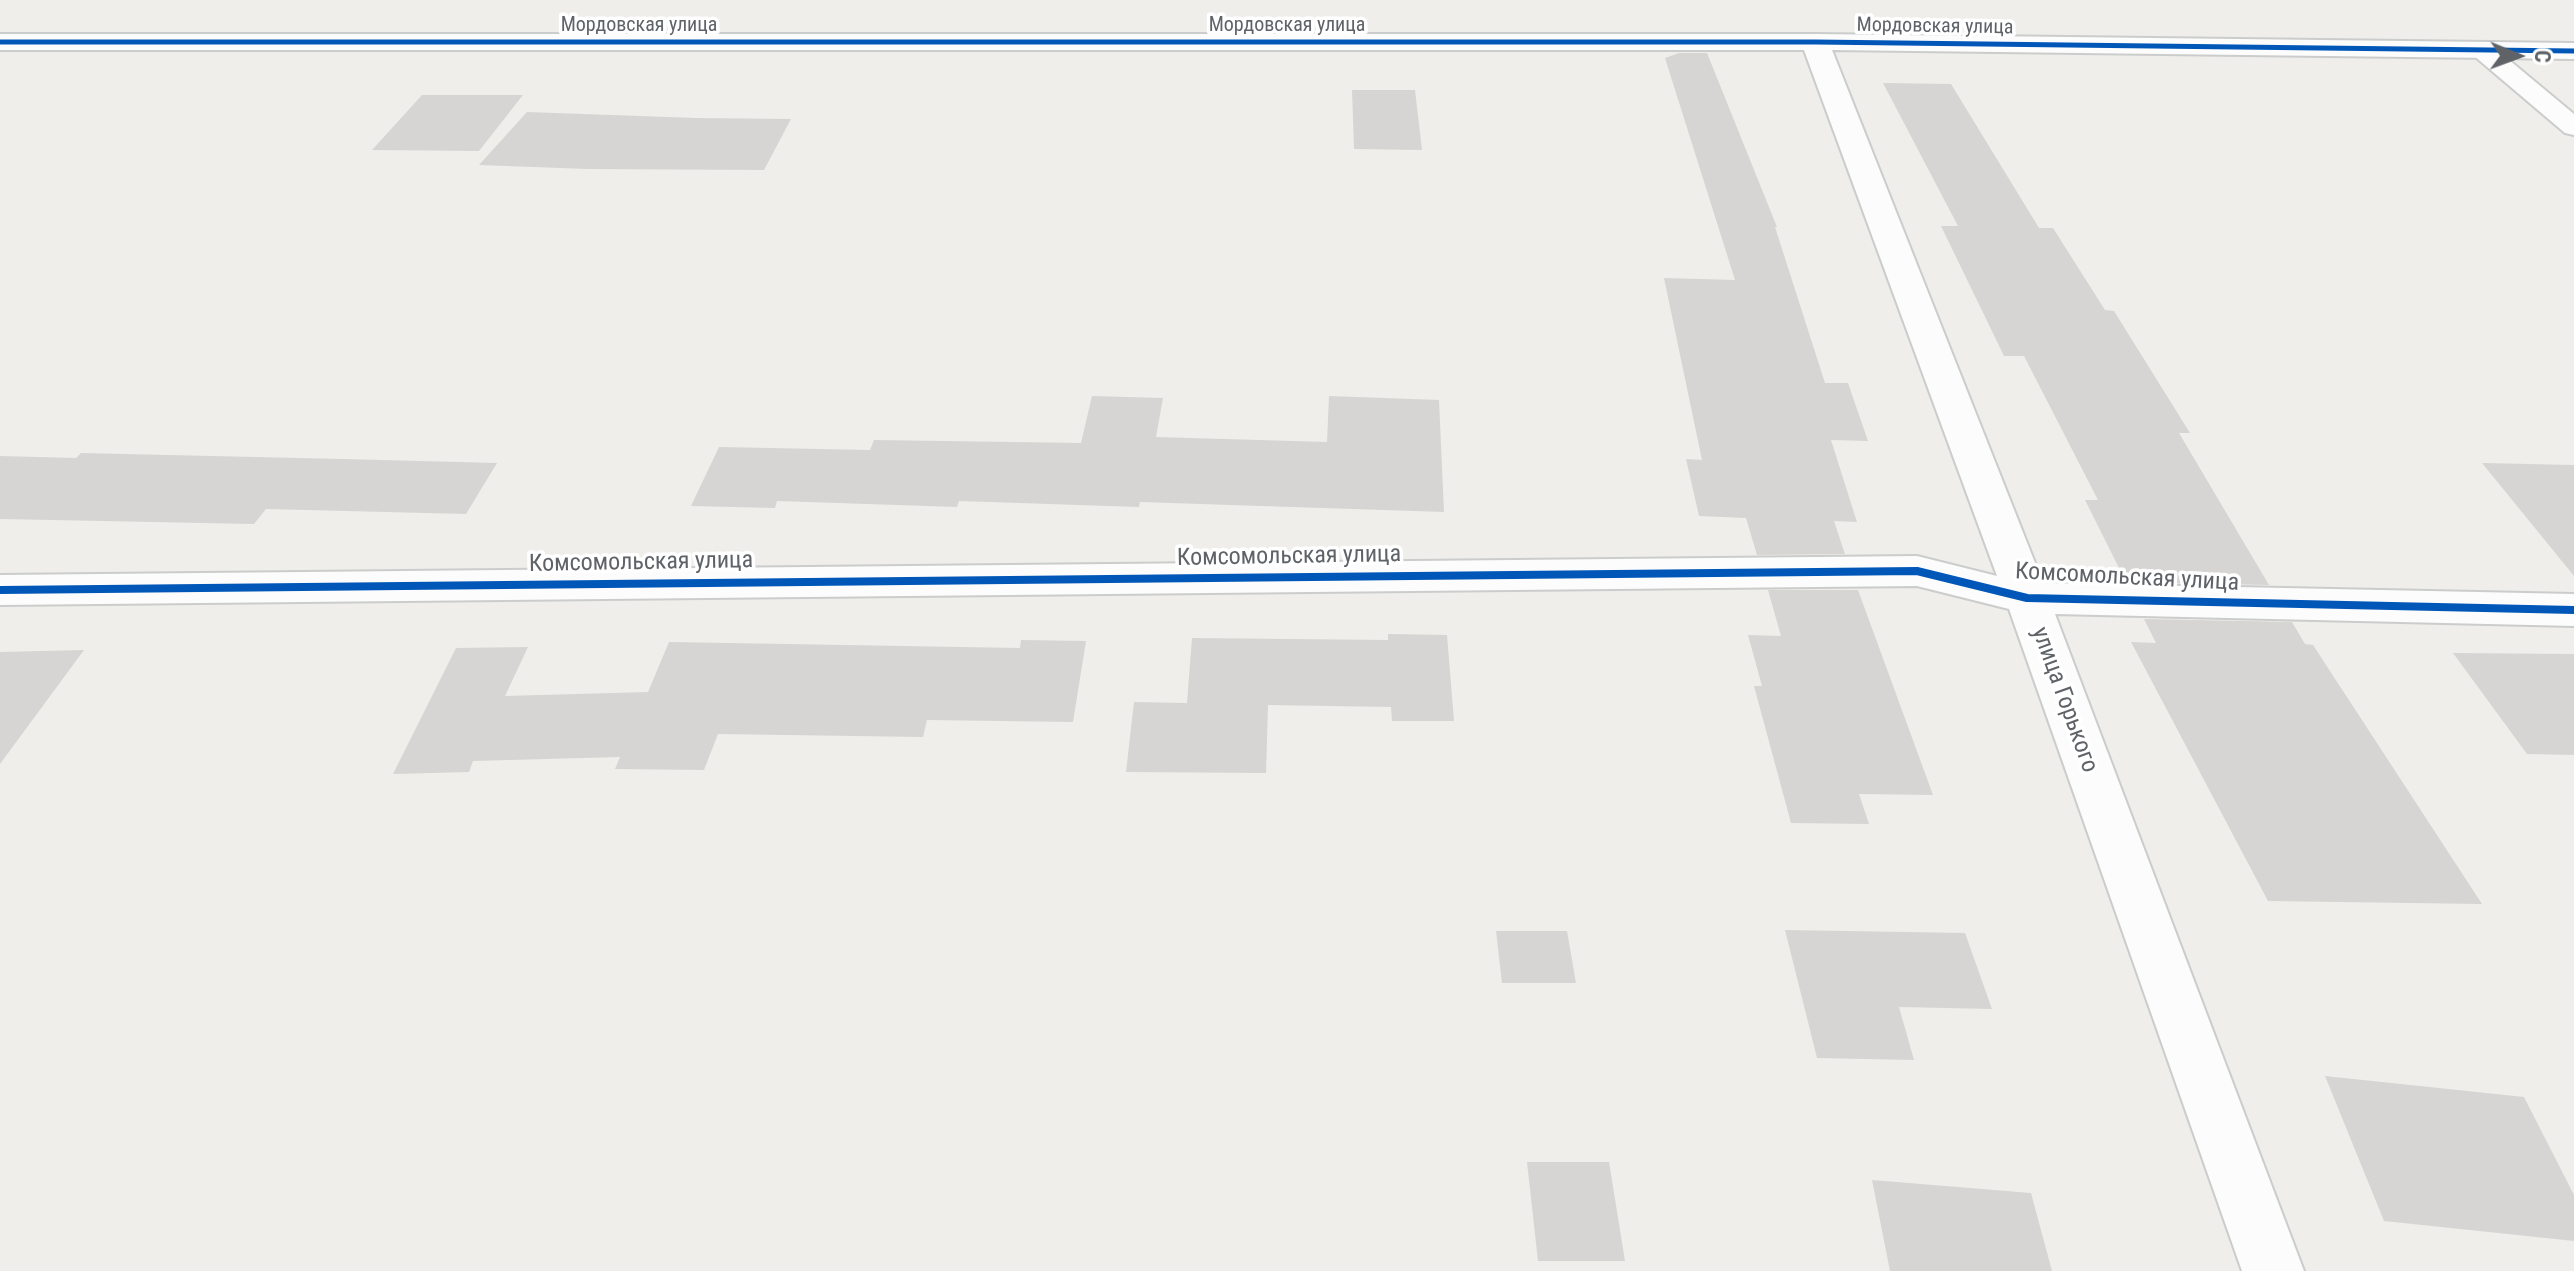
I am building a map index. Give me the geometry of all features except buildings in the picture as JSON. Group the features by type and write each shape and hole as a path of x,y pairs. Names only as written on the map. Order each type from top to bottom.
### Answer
{"street":[{"name":"Мордовская улица","path":"0,42 1815,42 2574,51"},
{"name":"улица Горького","path":"1815,42 2027,598 2273,1271"},
{"name":"Комсомольская улица","path":"0,590 1917,571 2027,598 2574,610"}],"lane":[{"path":"2482,50 2574,127"}],"cycle path":[{"path":"0,42 1815,42 2574,51"},
{"path":"0,590 1917,571 2027,598 2574,610"}]}
